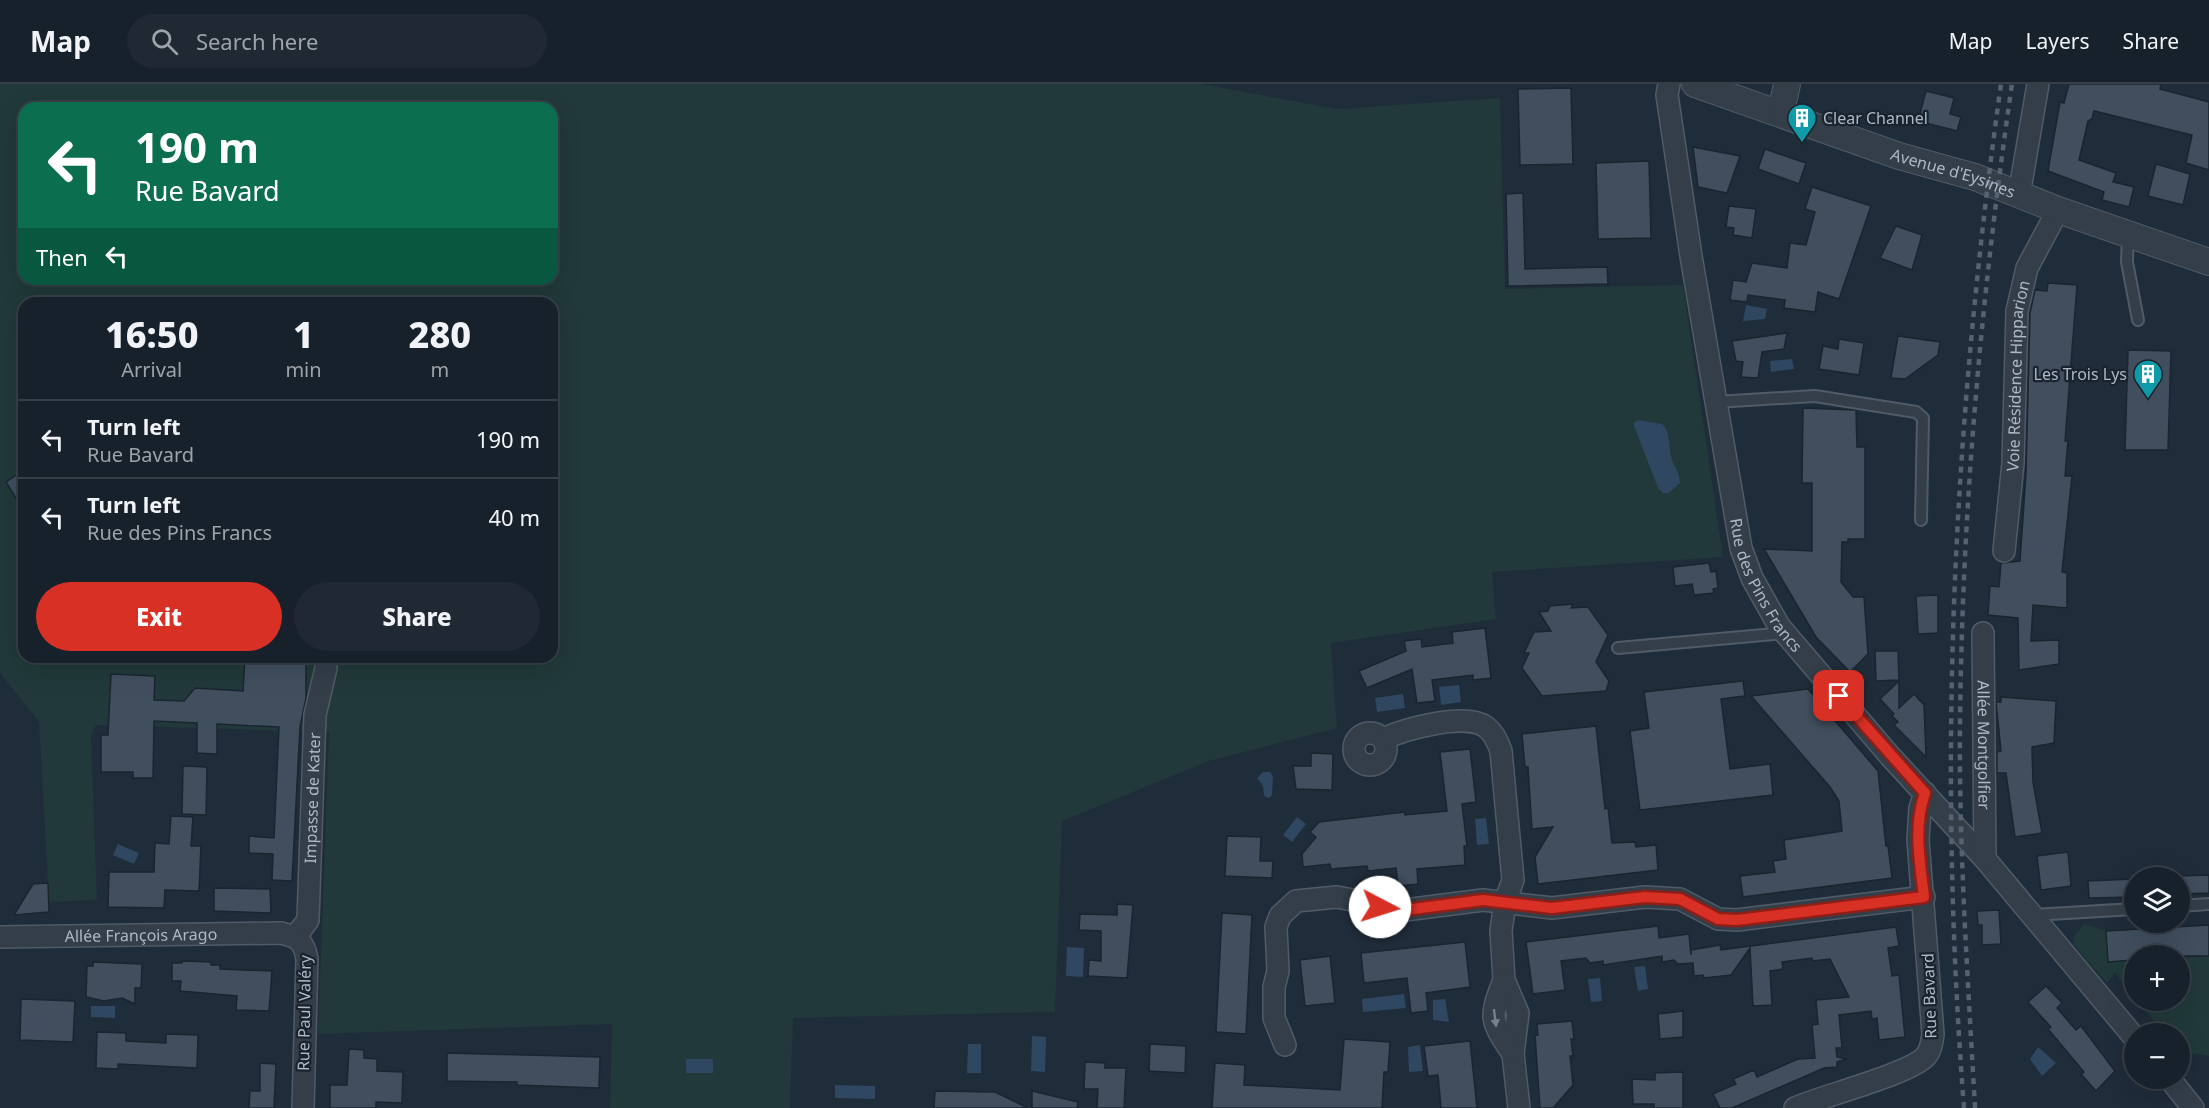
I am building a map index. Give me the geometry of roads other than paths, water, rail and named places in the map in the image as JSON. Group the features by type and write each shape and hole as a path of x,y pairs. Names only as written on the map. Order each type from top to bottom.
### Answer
{"street":[{"name":"Rue des Pins Francs","path":"1669,84 1667,95 1690,256 1741,548 1752,578 1785,633 1985,859 2124,1025"},
{"name":"Avenue d'Eysines","path":"1695,84 1781,112 1899,156 1975,177 2058,210 2209,262"},
{"path":"1781,112 1787,84"},
{"path":"2019,195 2038,84"},
{"name":"Voie Résidence Hipparion","path":"2004,551 2013,462 2017,311 2027,268 2058,210"},
{"name":"Allée Montgolfier","path":"1983,633 1985,859"},
{"name":"Impasse de Kater","path":"289,934 308,920 315,715 326,663"},
{"path":"1383,739 1414,728 1472,721 1486,727 1497,738 1514,880 1505,902 1501,931 1504,980 1518,1013 1513,1054 1519,1108"},
{"name":"Rue Bavard","path":"1795,1108 1818,1098 1906,1069 1927,1055 1933,1034 1918,840 1920,808 1925,793"},
{"path":"1285,1045 1274,1018 1274,987 1278,971 1276,927 1280,916 1296,901 1337,897 1405,910 1483,900 1552,908 1645,897 1680,899 1718,919 1737,920 1924,897"},
{"name":"Allée François Arago","path":"0,937 289,934"},
{"name":"Rue Paul Valéry","path":"289,934 305,946 307,959 303,1108"},
{"path":"2178,1089 2193,1108"}],"lane":[{"path":"2128,234 2127,262 2138,320"},
{"path":"1715,402 1815,396 1916,412 1923,418 1921,520"},
{"path":"1618,648 1785,633"},
{"path":"2190,905 2209,904"},
{"path":"2033,915 2124,910"}],"water":[{"path":"1746,305 1767,309 1765,319 1743,321"},
{"path":"1792,359 1794,369 1771,372 1770,361"},
{"path":"1638,420 1662,424 1667,431 1671,456 1680,483 1669,493 1663,493 1658,488 1633,423"},
{"path":"1459,685 1461,702 1441,705 1439,687"},
{"path":"1403,694 1405,708 1377,712 1375,698"},
{"path":"1263,772 1270,772 1273,776 1272,795 1269,798 1264,796 1263,786 1257,778"},
{"path":"1297,817 1306,824 1292,842 1283,835"},
{"path":"1486,818 1489,844 1477,845 1475,819"},
{"path":"118,844 139,853 134,864 113,855"},
{"path":"1067,947 1084,948 1083,977 1066,976"},
{"path":"1645,966 1648,989 1638,991 1634,967"},
{"path":"1600,978 1602,1001 1591,1002 1588,979"},
{"path":"1404,994 1406,1008 1363,1012 1362,999"},
{"path":"1445,999 1449,1022 1433,1020 1433,1000"},
{"path":"91,1006 115,1006 115,1018 91,1017"},
{"path":"1032,1036 1046,1037 1045,1072 1031,1071"},
{"path":"968,1044 981,1044 981,1073 967,1073"},
{"path":"1420,1045 1423,1071 1409,1072 1408,1047"},
{"path":"2038,1047 2056,1063 2042,1076 2030,1059"},
{"path":"686,1059 713,1059 713,1073 686,1073"},
{"path":"835,1085 875,1086 875,1099 835,1098"}],"railway":[{"path":"1964,1108 1956,979 1952,850 1951,722 1954,595 1971,340 2001,84"},
{"path":"1975,1108 1961,822 1962,646 1969,485 1982,324 2012,84"}],"place":[{"name":"Clear Channel","path":"1802,144"},
{"name":"Les Trois Lys","path":"2148,400"}]}
